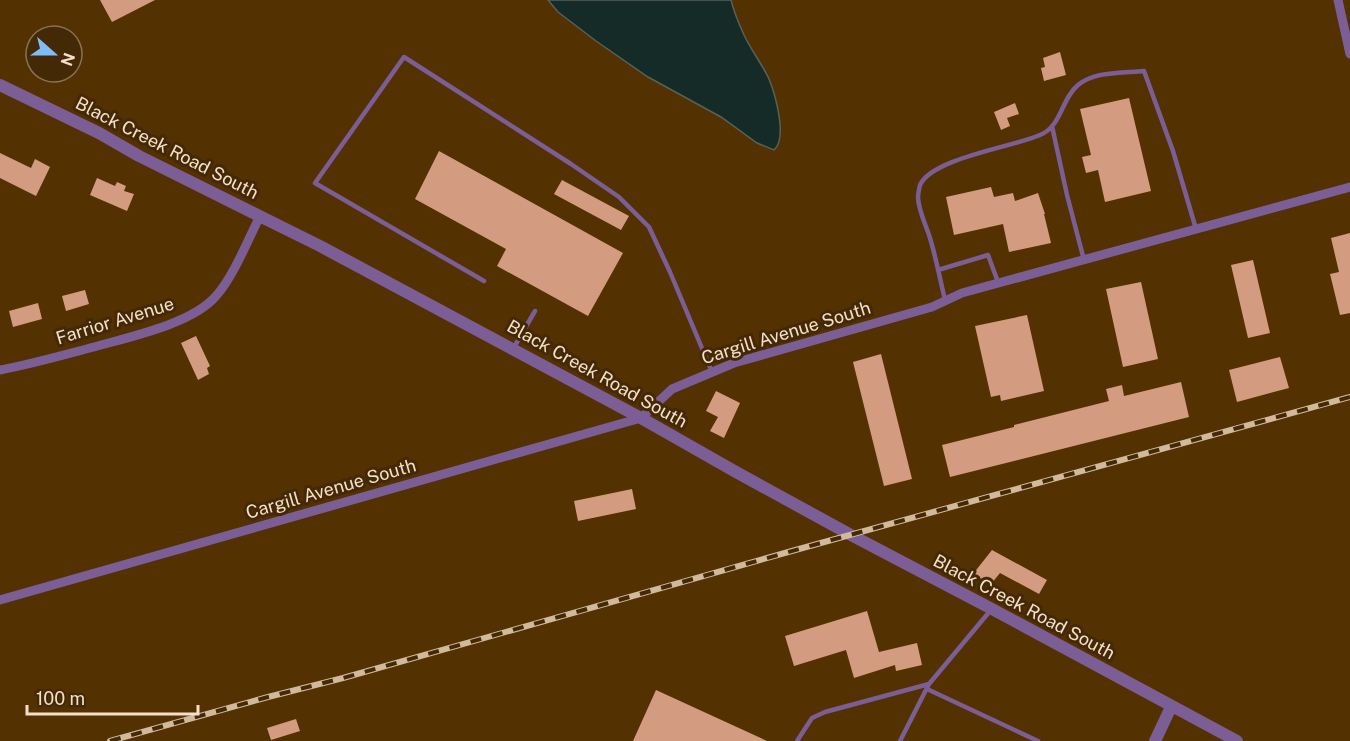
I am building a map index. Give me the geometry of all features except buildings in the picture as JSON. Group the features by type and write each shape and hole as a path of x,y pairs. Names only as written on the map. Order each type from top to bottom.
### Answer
{"street":[{"path":"1338,0 1350,54"},
{"name":"Black Creek Road South","path":"0,85 320,246 641,418 840,529 1237,741"},
{"name":"Cargill Avenue South","path":"0,600 641,418 672,389 734,363 770,351 932,307 962,293 1350,187"},
{"name":"Farrior Avenue","path":"0,370 166,326 207,305 226,282 260,216"},
{"path":"1155,741 1171,707"}],"lane":[{"path":"484,281 315,183 404,57 619,197 649,227 712,372"},
{"path":"945,301 918,198 919,187 924,179 937,169 971,156 1041,135 1052,126 1077,86 1102,75 1144,71 1173,151 1196,229"},
{"path":"1052,126 1084,260"},
{"path":"938,270 988,255 999,283"},
{"path":"513,349 535,311"},
{"path":"900,741 928,686 992,609"},
{"path":"797,741 812,718 825,712 928,686 1038,741"}],"water":[{"path":"548,0 731,0 744,35 772,86 779,116 778,144 774,150 757,143 721,117 648,77 558,12"}],"railway":[{"path":"110,741 1350,397"}]}
